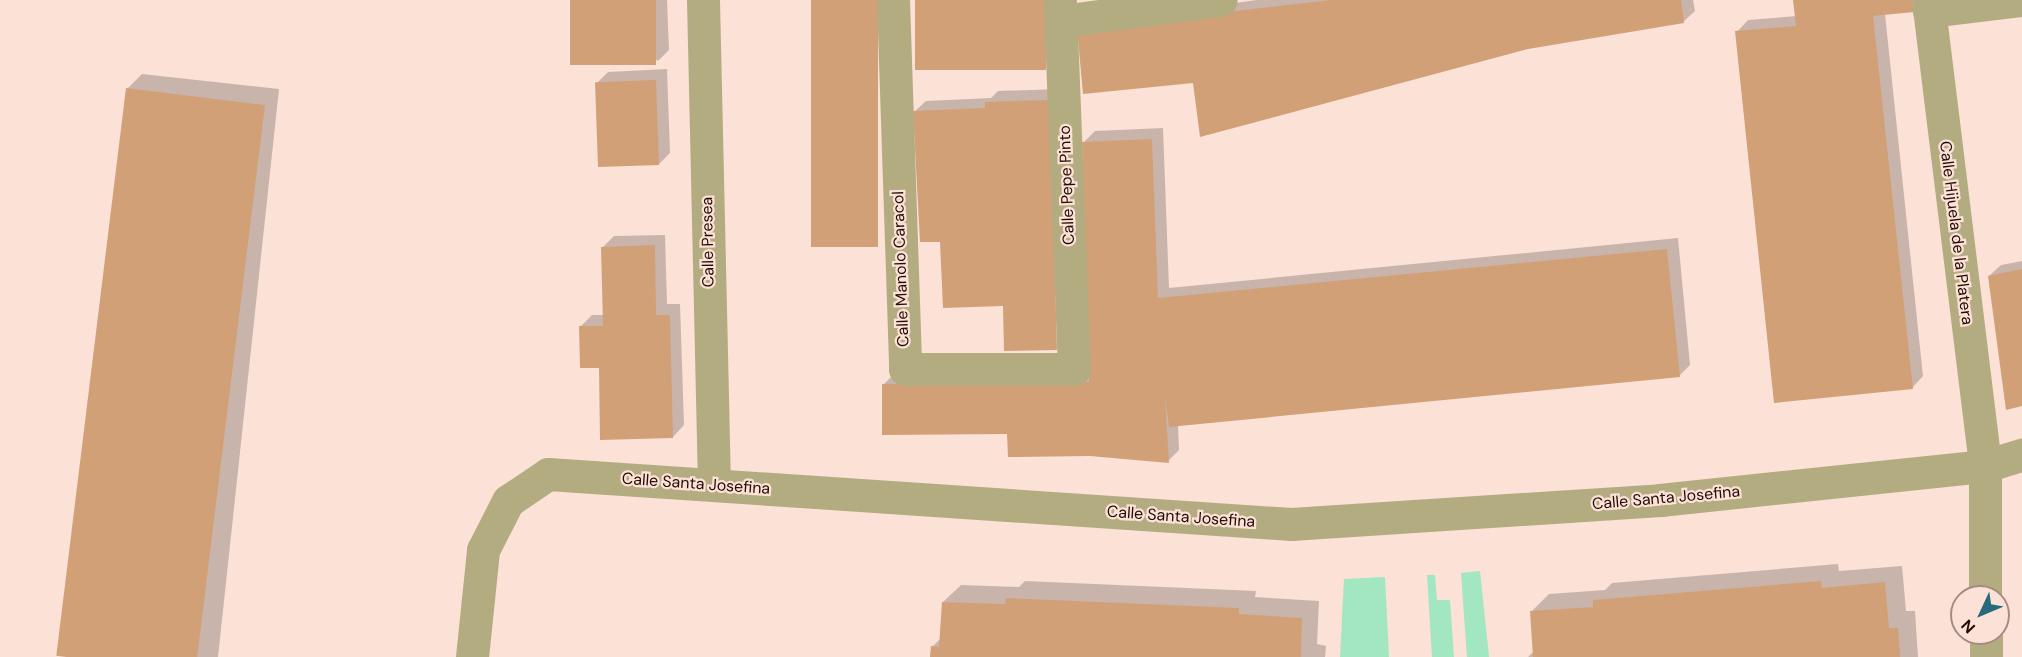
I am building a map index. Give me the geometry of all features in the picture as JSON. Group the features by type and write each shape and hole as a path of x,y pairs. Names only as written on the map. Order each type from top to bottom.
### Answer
{"street":[{"name":"Calle Presea","path":"703,0 714,485"},
{"name":"Calle Manolo Caracol","path":"893,0 905,369 1074,369"},
{"path":"1060,11 1221,0"},
{"path":"1929,6 2020,0"},
{"name":"Calle Hijuela de la Platera","path":"1929,6 1985,465 1985,585"},
{"name":"Calle Pepe Pinto","path":"1060,11 1074,369"},
{"name":"Calle Santa Josefina","path":"472,657 483,550 508,501 548,474 1291,524 1660,500 1985,465 2022,455"}],"green space":[{"path":"1480,571 1489,657 1467,657 1461,573"},
{"path":"1427,575 1435,575 1437,600 1450,600 1454,657 1432,657"},
{"path":"1385,577 1389,657 1340,657 1344,579"}],"building":[{"path":"570,0 656,0 656,65 570,65"},
{"path":"811,0 878,0 878,247 811,247"},
{"path":"915,0 1046,0 1046,70 915,70"},
{"path":"1331,0 1681,0 1684,23 1528,49 1200,137 1193,83 1083,94 1077,29"},
{"path":"1793,0 1912,0 1914,12 1873,16 1913,389 1774,403 1735,31 1796,26"},
{"path":"656,80 659,165 598,167 595,82"},
{"path":"126,88 265,105 197,657 56,656"},
{"path":"1050,100 1057,350 1004,351 1003,306 943,308 940,242 920,242 913,111 985,108 985,102"},
{"path":"1152,139 1158,298 1667,249 1680,377 1169,427 1165,397 1169,463 1090,456 1008,457 1007,434 882,435 882,384 1089,382 1082,142"},
{"path":"655,245 656,315 670,315 673,438 600,440 599,368 580,368 579,326 603,326 601,247"},
{"path":"2022,269 2022,406 2006,410 1988,276"},
{"path":"1821,581 1822,588 1885,582 1889,628 1898,628 1900,657 1533,657 1530,611 1593,607 1593,600"},
{"path":"1006,598 1239,608 1239,614 1302,618 1301,657 930,657 931,646 939,647 942,602 1005,604"}]}
